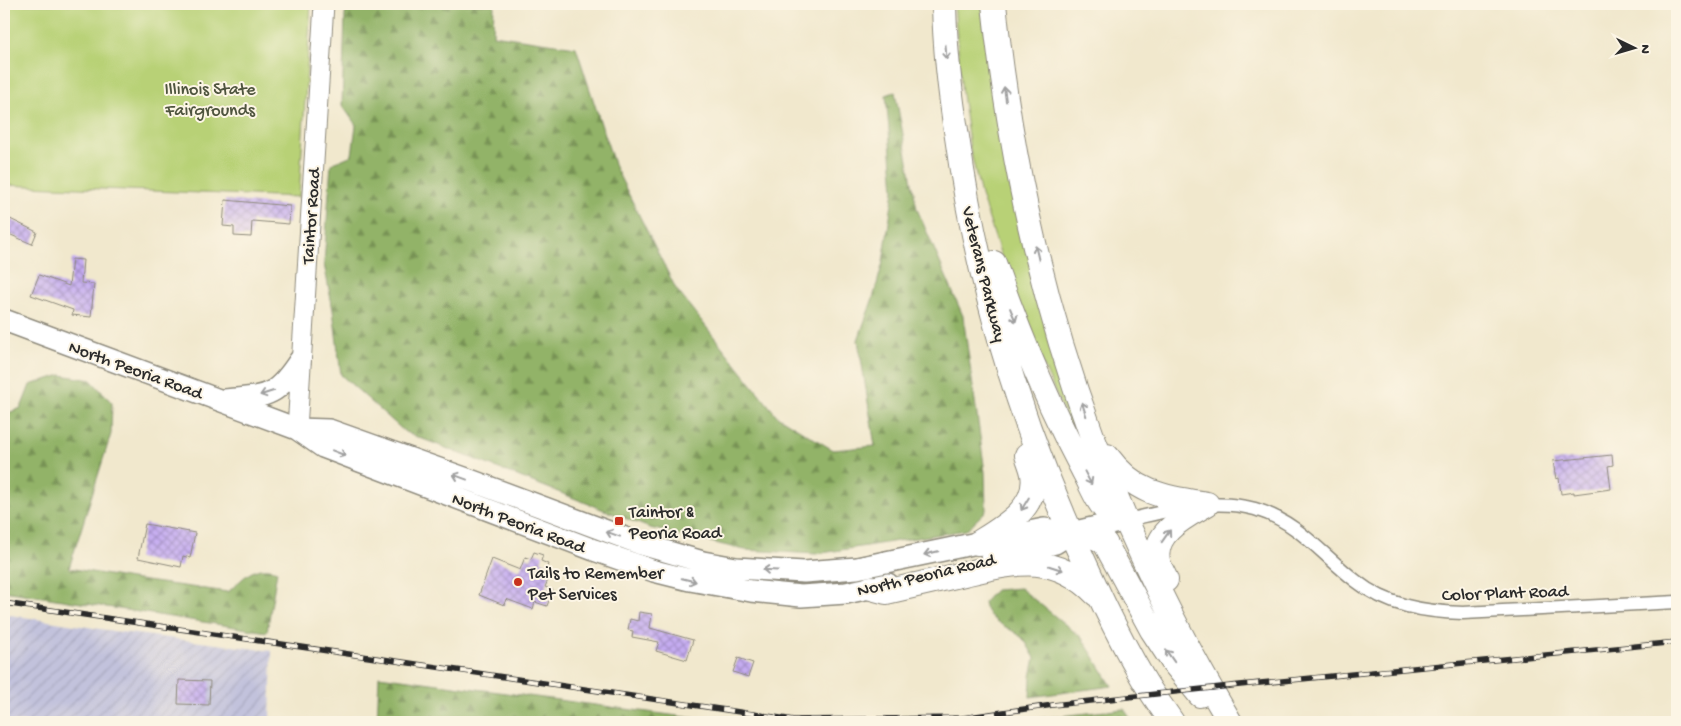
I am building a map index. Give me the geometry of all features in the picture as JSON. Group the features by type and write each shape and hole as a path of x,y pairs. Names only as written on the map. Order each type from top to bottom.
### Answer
{"highway":[{"name":"Veterans Parkway","path":"944,4 947,67 965,187 982,273 999,337 1021,406 1040,460 1071,533"},
{"path":"994,4 1010,128 1036,248 1067,363 1092,436 1127,520 1186,646 1230,722"},
{"path":"965,187 1010,308 1055,414 1101,504 1110,514 1127,520"},
{"path":"978,542 1005,526 1018,515 1026,504 1032,490 1033,475 1010,410 987,334 982,273"},
{"path":"1092,436 1118,471 1141,487 1170,498 1207,504"},
{"path":"1186,646 1188,626 1158,562 1158,554 1160,543 1173,525 1207,504"},
{"path":"1172,722 1143,678 1101,599 1071,533 1098,537 1105,543 1152,630 1173,662 1221,722"},
{"path":"871,588 886,592 1001,566 1024,563 1048,566 1070,574 1084,582 1101,599"}],"main road":[{"name":"Taintor Road","path":"297,429 324,4"},
{"name":"North Peoria Road","path":"4,320 297,429 323,447 499,515 654,571 726,587 801,596 846,593 1055,543 1071,533 1127,520"},
{"path":"219,400 264,395 272,392 286,382 300,360"},
{"name":"North Peoria Road","path":"297,429 329,430 468,479 641,544 703,562 736,568 804,572 857,568 1044,529 1071,533"}],"street":[{"name":"Color Plant Road","path":"1127,520 1207,504 1254,509 1288,523 1363,586 1384,598 1409,607 1436,612 1463,613 1677,602"}],"shaded area":[{"path":"4,614 113,631 272,651 270,722 4,722"}],"green space":[{"name":"Illinois State Fairgrounds","path":"4,4 311,4 299,197 4,185"},
{"path":"347,4 494,4 493,35 576,47 615,167 676,289 777,416 833,450 875,446 858,340 874,295 883,262 894,190 886,95 895,92 917,209 963,316 985,472 986,511 966,530 816,554 745,550 650,528 405,432 341,375 333,310 324,264 331,164 352,155 356,125 342,105"},
{"path":"954,4 982,4 1001,142 1010,187 1084,445 1079,447 1018,307 981,195 970,149 962,94"},
{"path":"61,375 91,380 112,403 111,434 69,568 131,579 228,592 244,577 256,570 269,569 277,571 267,632 4,591 4,411 8,413 21,408 30,385"},
{"path":"1020,588 1082,638 1112,686 1030,697 1031,677 1035,658 1019,635 990,615 984,602 995,590"},
{"path":"379,676 700,719 736,722 377,722"},
{"path":"1124,709 1133,722 985,722 1034,719"}],"building":[{"path":"225,200 290,206 289,224 252,221 251,237 234,236 234,227 223,226"},
{"path":"4,216 37,232 32,244 4,232"},
{"path":"72,259 83,260 81,283 94,284 91,317 72,315 73,310 31,295 39,275 69,286"},
{"path":"1612,455 1613,465 1608,466 1611,489 1561,494 1559,478 1556,479 1553,461"},
{"path":"145,524 195,533 190,558 183,556 181,567 138,558"},
{"path":"534,552 543,555 541,561 548,564 545,573 550,575 545,587 553,590 547,606 535,602 533,609 506,599 504,605 479,595 492,559 520,570 525,557 531,559"},
{"path":"639,612 652,614 650,628 693,640 687,660 656,651 659,642 632,637 633,631 628,630 630,619 638,621"},
{"path":"738,658 753,663 748,677 733,672"},
{"path":"179,680 210,681 209,705 178,704"}],"railway":[{"path":"4,603 794,720 962,718 1053,705 1240,685 1677,642"}],"place":[{"name":"Taintor & Peoria Road","path":"619,521"},
{"name":"Tails to Remember Pet Services","path":"518,582"}]}
